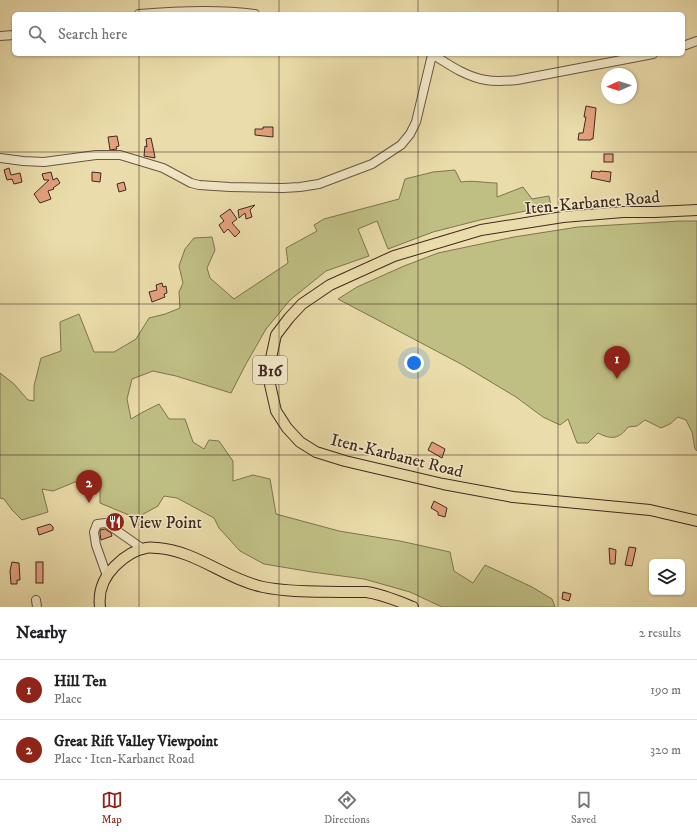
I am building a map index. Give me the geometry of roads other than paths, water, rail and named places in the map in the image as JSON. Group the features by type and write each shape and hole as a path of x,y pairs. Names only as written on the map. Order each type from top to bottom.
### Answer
{"main road":[{"name":"Iten-Karbanet Road","path":"697,210 623,212 564,217 481,230 394,256 330,285 302,304 289,318 276,336 268,380 276,411 287,428 300,442 316,452 345,461 443,484 513,497 650,510 697,521"},
{"path":"100,607 101,587 107,576 123,558 132,552 147,548 168,549 191,556 245,583 284,590 307,592 366,592 392,599 413,607"}],"street":[{"path":"173,12 241,12"},
{"path":"0,36 12,35"},
{"path":"685,45 697,41"},
{"path":"0,158 24,162 44,162 96,155 120,155 163,168 191,183 199,185 300,188 319,184 372,164 401,145 410,134 416,122 432,56"},
{"path":"436,56 464,72 484,80 501,81 517,80 643,56"},
{"path":"107,576 96,545 94,532 97,524 106,523 143,549"}],"place":[{"name":"Hill Ten","path":"617,379"},
{"name":"Great Rift Valley Viewpoint","path":"89,503"},
{"name":"View Point","path":"115,522"}]}
